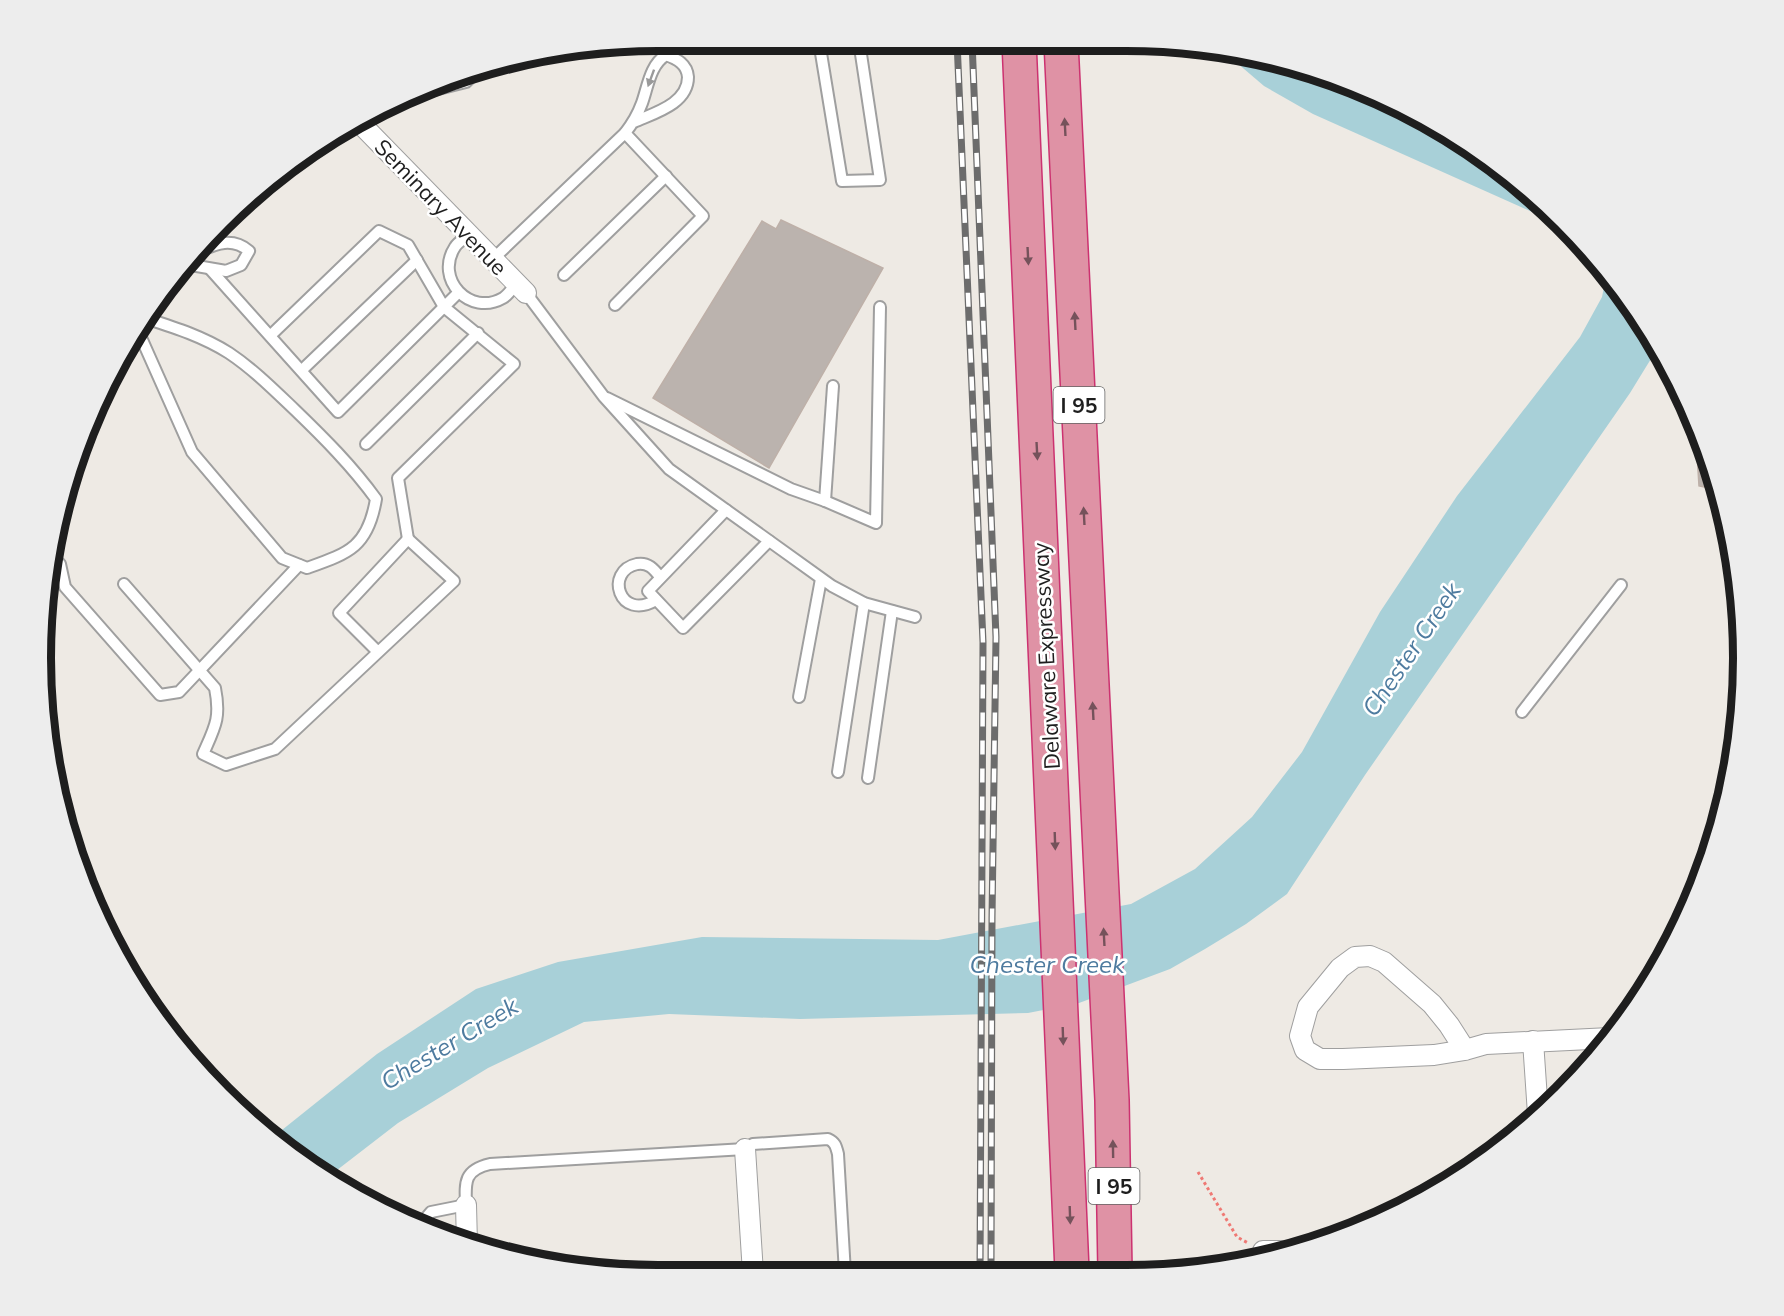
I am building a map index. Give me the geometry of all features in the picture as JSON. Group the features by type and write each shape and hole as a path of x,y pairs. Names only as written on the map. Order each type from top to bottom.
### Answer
{"highway":[{"name":"Delaware Expressway","path":"1018,51 1072,1265"},
{"name":"Delaware Expressway","path":"1061,51 1112,1100 1115,1265"}],"street":[{"name":"Seminary Avenue","path":"364,127 521,289"},
{"path":"1465,1050 1432,1004 1384,962 1370,956 1355,957 1340,968 1308,1007 1299,1036 1305,1050 1320,1059 1434,1055 1465,1050 1486,1044 1599,1038"},
{"path":"1533,1041 1537,1103"},
{"path":"745,1149 752,1265"},
{"path":"466,1205 467,1234"}],"lane":[{"path":"821,51 842,181 880,180 860,51"},
{"path":"493,259 625,133 634,122 653,69 660,59 666,55 683,63 687,71 688,82 683,93 673,104 634,122"},
{"path":"615,305 703,216 625,133"},
{"path":"564,275 666,176"},
{"path":"124,584 215,688 219,707 216,725 203,754 226,765 275,749 454,581 408,539 398,478 514,363 444,307 408,245 379,231 271,335"},
{"path":"469,235 455,246 448,261 449,278 458,293 472,302 489,304 521,289 604,397 669,469 832,586 864,603 915,617"},
{"path":"195,266 226,272 241,265 249,251 242,245 222,242 214,245"},
{"path":"302,370 417,260"},
{"path":"210,269 339,412 458,293"},
{"path":"604,397 791,489 876,523 880,307"},
{"path":"142,339 192,452 282,558 307,568 340,556 362,539 372,520 376,499 359,475 318,432 265,380 228,353 193,334 153,321"},
{"path":"366,444 478,333"},
{"path":"825,501 834,386"},
{"path":"726,510 648,591 683,628 769,541"},
{"path":"378,652 339,614 408,539"},
{"path":"59,563 64,587 160,695 178,692 299,565"},
{"path":"656,600 645,606 633,606 623,599 618,587 619,581 629,566 641,563 653,567 660,577"},
{"path":"800,697 821,579"},
{"path":"1522,712 1621,585"},
{"path":"838,772 864,603"},
{"path":"868,778 892,611"},
{"path":"425,1219 431,1212 466,1205 467,1178 478,1167 490,1164 745,1149 753,1144 828,1139 833,1141 838,1154 845,1265"}],"path":[{"path":"1198,1172 1237,1237 1262,1249"}],"water":[{"path":"1235,61 1321,83 1358,97 1430,132 1496,176 1541,216 1313,114 1264,86"},
{"name":"Chester Creek","path":"1605,284 1653,356 1630,393 1365,775 1287,894 1246,924 1170,969 1079,1003 1028,1013 800,1019 669,1014 584,1022 488,1068 398,1123 335,1172 279,1132 377,1054 476,989 558,962 702,937 938,940 1131,904 1195,869 1252,817 1302,752 1380,612 1457,496 1580,337 1602,297"}],"building":[{"path":"781,220 883,268 769,468 653,398 762,221 776,229"},
{"path":"1697,452 1708,488 1699,486"}],"railway":[{"path":"957,51 983,642 980,1265"},
{"path":"972,51 996,637 991,1265"}]}
